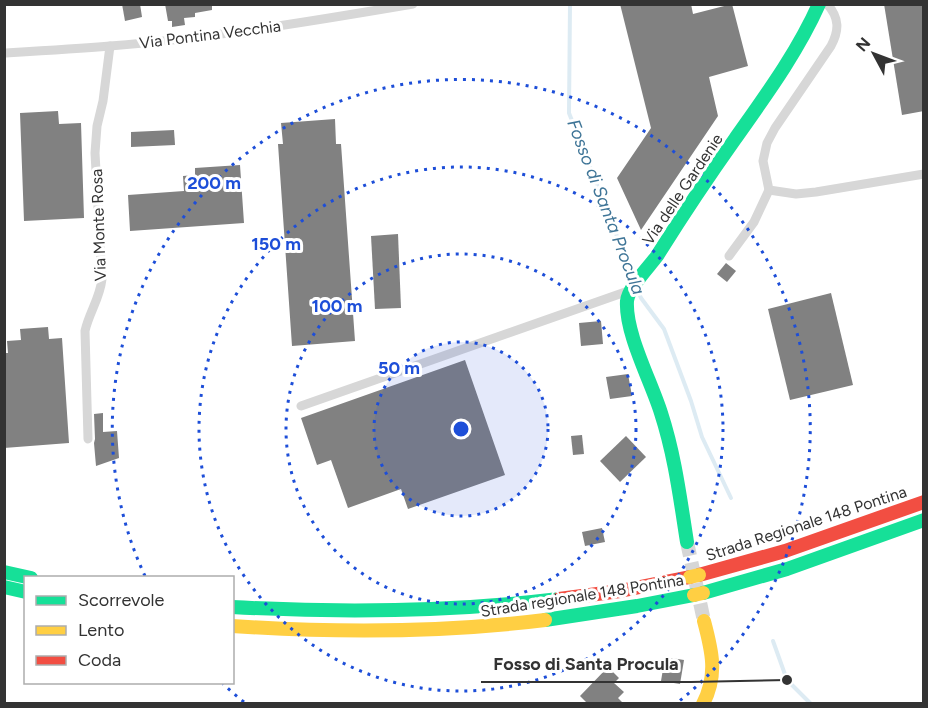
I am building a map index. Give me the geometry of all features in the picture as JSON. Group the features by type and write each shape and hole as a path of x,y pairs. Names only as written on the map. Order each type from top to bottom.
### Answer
{"main road":[{"name":"Via delle Gardenie","path":"631,290 783,71 819,4"},
{"path":"631,290 627,297 627,310 637,349 661,413 675,462 687,542"},
{"name":"Strada Regionale 148 Pontina","path":"234,607 328,612 411,611 535,602 632,589 694,576 785,551 924,502"},
{"name":"Strada regionale 148 Pontina","path":"234,626 356,631 464,629 590,614 699,594 762,577 813,561 924,520"},
{"path":"4,572 24,576"},
{"path":"4,587 24,592"},
{"path":"703,704 710,689 713,669 705,621"}],"street":[{"name":"Via Pontina Vecchia","path":"4,53 110,46 271,27 413,4"},
{"path":"729,256 754,222 769,190 763,161 767,143 836,35 837,20 827,4"},
{"name":"Via Monte Rosa","path":"88,439 85,332 87,321 99,296 102,279 95,153 110,46"},
{"path":"769,190 796,194 816,192 924,174"},
{"path":"301,406 631,290"}],"building":[{"path":"122,4 140,4 142,17 125,21"},
{"path":"165,4 212,4 212,10 195,13 195,17 184,18 185,25 172,27 172,21 168,21"},
{"path":"620,4 691,4 693,14 732,4 748,66 709,77 718,116 641,230 617,178 651,128"},
{"path":"884,4 924,4 924,111 902,115"},
{"path":"58,111 59,124 81,123 84,218 24,221 20,113"},
{"path":"335,119 336,144 341,144 355,341 292,346 278,144 283,144 281,123"},
{"path":"174,130 175,145 131,147 131,132"},
{"path":"240,165 244,223 130,231 128,195 184,191 183,176 195,175 195,168"},
{"path":"398,234 401,308 375,309 371,236"},
{"path":"726,263 736,271 727,282 717,274"},
{"path":"831,293 853,385 790,400 768,309"},
{"path":"601,321 603,344 581,346 579,323"},
{"path":"48,327 49,339 62,338 69,443 4,448 4,353 8,353 7,341 21,340 20,329"},
{"path":"465,360 505,475 408,509 401,489 348,508 331,460 317,465 301,418"},
{"path":"628,374 632,396 610,399 606,377"},
{"path":"103,413 103,432 117,431 119,458 96,466 94,414"},
{"path":"582,435 584,454 573,455 571,436"},
{"path":"626,436 646,457 620,482 600,461"},
{"path":"602,528 605,542 585,546 582,532"},
{"path":"665,657 684,660 680,684 661,681"},
{"path":"608,667 619,678 614,683 624,692 618,698 624,704 588,704 580,696"}],"waterway":[{"name":"Fosso di Santa Procula","path":"570,4 569,113 634,280"},
{"name":"Fosso di Santa Procula","path":"636,287 641,298 664,329 702,437 731,498"},
{"name":"Fosso di Santa Procula","path":"773,641 787,680 811,704"}],"tunnel":[{"path":"687,542 704,621"}],"traffic: fast":[{"path":"687,542 670,445 661,413 630,328 627,314 628,296 780,73 801,40 819,4"},
{"path":"703,593 787,569 924,520"},
{"path":"4,572 24,576"},
{"path":"4,587 24,592"},
{"path":"545,620 694,595"},
{"path":"234,607 314,610 436,609 559,599"}],"traffic: slow":[{"path":"690,577 699,575"},
{"path":"694,595 703,593"},
{"path":"234,626 311,630 389,630 467,627 545,620"},
{"path":"703,704 711,683 712,673 711,653 704,621"}],"traffic: jam":[{"path":"699,575 785,551 924,502"},
{"path":"559,599 620,591 690,577"}],"place":[{"name":"Fosso di Santa Procula","path":"787,680"}]}
